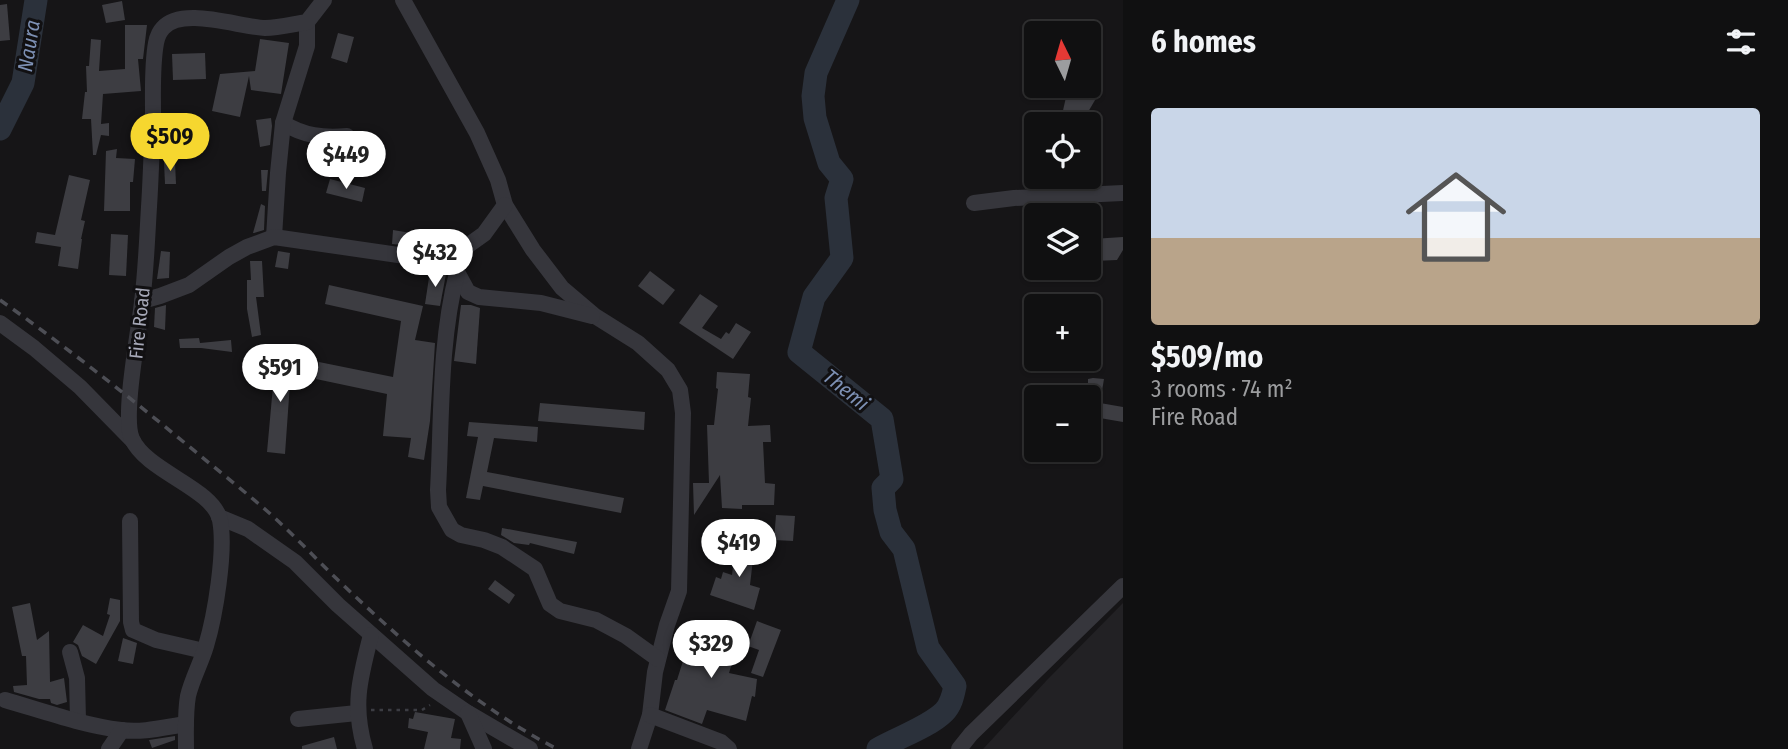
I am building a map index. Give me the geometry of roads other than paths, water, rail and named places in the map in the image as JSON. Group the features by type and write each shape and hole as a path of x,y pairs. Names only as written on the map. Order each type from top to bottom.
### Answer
{"street":[{"path":"274,237 283,122 307,46 307,22 324,0"},
{"path":"403,0 477,133 498,180 505,205 533,250 562,288 595,316 638,343 668,370 680,390 683,413 679,591 658,659 650,715 639,749"},
{"name":"Fire Road","path":"133,442 130,432 130,398 142,301 157,39 169,23 190,18 267,28 307,22"},
{"path":"283,122 292,129 312,135 347,136"},
{"path":"974,203 1014,198 1123,193"},
{"path":"142,301 189,285 229,257 274,237 412,257 449,255 484,234 505,205"},
{"path":"449,255 468,292 479,297 541,303 595,316"},
{"path":"457,273 449,303 444,345 439,507 452,530 502,547 535,569 550,604 560,611 596,620 626,636 658,659"},
{"path":"0,323 80,387 143,454 197,492 219,517 222,549 211,629 188,695 186,749"},
{"path":"219,517 248,529 295,562 371,635 433,689 530,749"},
{"path":"130,521 133,630 156,640 205,651"},
{"path":"959,749 971,734 1123,586"},
{"path":"365,749 357,712 362,671 371,635"},
{"path":"70,652 77,678 78,720"},
{"path":"5,700 122,730 148,730 186,724"},
{"path":"298,719 357,712"},
{"path":"468,713 484,749"},
{"path":"650,715 721,742 729,749"},
{"path":"109,749 122,730"}],"waterway":[{"name":"Naura","path":"0,129 23,83 36,0"},
{"name":"Themi","path":"848,0 816,73 813,96 815,118 829,163 842,179 836,198 842,258 814,297 799,352 882,419 892,479 883,488 891,532 904,549 928,648 955,686 948,706 938,717 878,749"}],"railway":[{"path":"0,300 149,413 250,496 364,605 442,673 498,714 557,749"}]}
